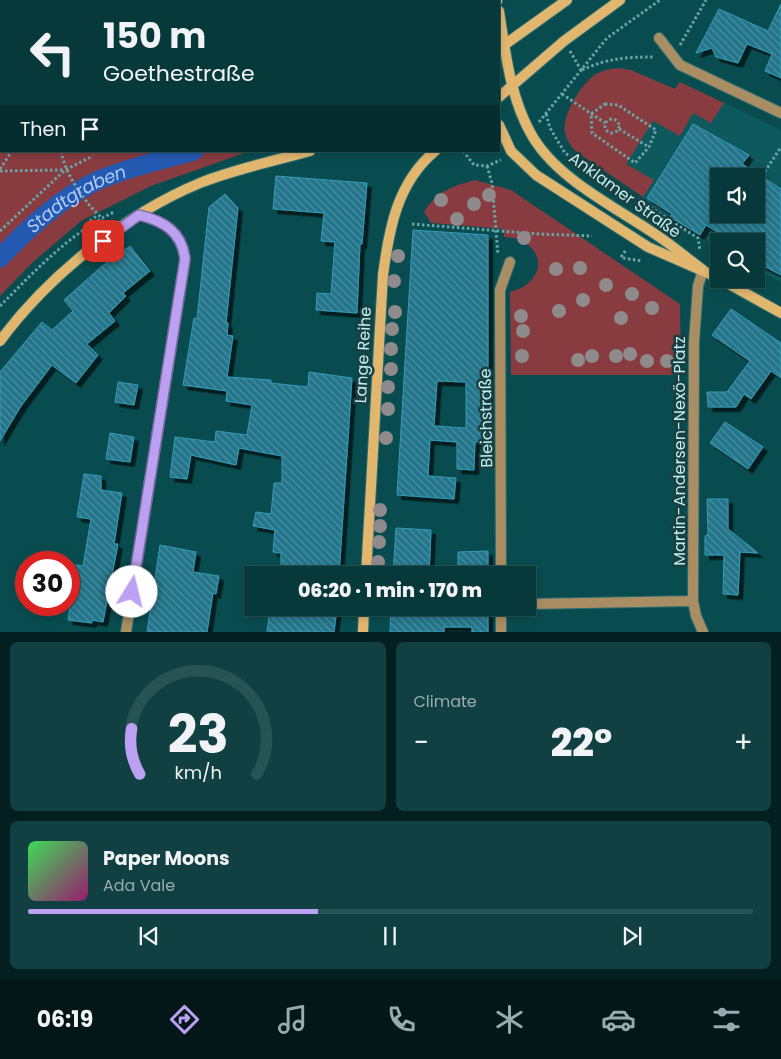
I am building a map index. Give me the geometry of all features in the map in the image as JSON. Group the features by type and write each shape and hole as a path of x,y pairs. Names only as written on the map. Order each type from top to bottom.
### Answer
{"main road":[{"path":"502,47 567,0"},
{"path":"500,96 513,83 620,0"},
{"name":"Anklamer Straße","path":"500,23 502,47 520,109 530,132 544,153 582,186 659,237 703,270"},
{"name":"Anklamer Straße","path":"500,128 511,151 536,175 648,247 710,273"},
{"path":"0,341 17,318 54,279 139,215 201,182 306,152"},
{"name":"Lange Reihe","path":"367,566 383,275 389,229 405,188 422,162 434,152"},
{"name":"Anklamer Straße","path":"737,288 781,313"},
{"path":"363,632 364,616"}],"street":[{"path":"660,38 680,65 781,113"},
{"path":"126,632 185,259 184,245 176,234 164,223 139,215"},
{"name":"Bleichstraße","path":"501,566 500,290 510,262"},
{"name":"Martin-Andersen-Nexö-Platz","path":"703,270 698,286 694,342 693,601 696,616 703,632"},
{"path":"536,604 693,601"},
{"path":"501,616 501,632"}],"path":[{"path":"660,0 607,38 581,70 602,61 624,56 673,57 706,0"},
{"path":"562,94 605,123"},
{"path":"605,104 618,105 656,130 648,147 635,163 625,158 592,133 591,114 605,104"},
{"path":"546,114 550,128 565,153 698,238"},
{"path":"608,119 615,119 619,124 619,129 613,134 609,133 604,128 605,123 608,119"},
{"path":"619,129 648,147"},
{"path":"765,172 781,148"},
{"path":"0,170 11,152"},
{"path":"61,152 65,170 90,207 114,233"},
{"path":"0,231 65,170 93,156"},
{"path":"487,166 492,183 498,261"},
{"path":"0,170 65,170"},
{"path":"90,222 100,217"},
{"path":"0,306 48,258 100,217"},
{"path":"412,224 592,236"},
{"path":"621,257 626,250"}],"shaded area":[{"path":"619,68 631,70 675,89 680,82 781,130 781,282 765,273 765,233 710,233 710,242 641,200 643,196 574,150 566,139 564,130 571,105 586,83 595,75 607,69"},
{"path":"619,68 631,70 675,89 680,82 724,103 711,123 693,113 680,136 653,121 626,164 654,180 643,197 574,150 565,132 566,117 584,85 596,74"},
{"path":"0,152 247,152 151,186 81,221 33,262 0,296"},
{"path":"475,180 511,190 680,304 681,375 511,375 510,292 523,287 532,279 537,270 538,261 535,252 518,239 504,237 504,229 431,223 424,212 434,199 446,190"}],"building":[{"path":"781,4 781,78 765,71 772,54 747,44 738,63 716,57 712,48 696,53 719,9 768,31"},
{"path":"693,124 749,155 742,164 748,168 710,168 710,223 765,223 765,179 781,189 781,275 765,267 765,233 719,233 706,225 700,235 670,217 672,214 647,198"},
{"path":"276,176 367,183 362,244 360,244 357,313 316,310 317,293 331,294 335,242 321,241 324,213 273,209"},
{"path":"225,194 238,208 226,323 228,323 227,335 233,336 227,377 271,380 271,383 308,387 309,372 352,378 340,566 281,566 281,553 273,552 275,530 253,526 256,512 271,514 274,483 282,483 282,456 239,448 236,465 191,455 187,479 170,477 175,437 215,442 216,431 247,435 252,405 226,401 227,391 183,385 194,318 197,319 209,207"},
{"path":"413,230 488,235 488,442 475,442 474,470 457,469 457,442 430,440 428,476 456,478 454,499 397,495","holes":["437,381 466,382 466,428 434,426"]},
{"path":"130,246 150,271 123,293 126,296 109,313 115,321 87,344 98,355 76,383 52,365 21,406 0,441 0,372 42,322 52,330 73,311 64,300 101,267"},
{"path":"731,309 781,343 781,378 771,371 751,399 744,394 736,407 708,407 707,392 727,392 750,361 712,335"},
{"path":"118,382 138,385 134,405 115,402"},
{"path":"725,422 763,447 748,469 710,443"},
{"path":"110,433 134,437 130,462 106,459"},
{"path":"84,474 101,476 101,490 122,493 114,544 118,544 103,622 92,620 92,623 68,620 69,616 80,616 80,566 83,566 91,519 77,517"},
{"path":"707,499 728,499 728,529 758,553 740,552 738,595 723,594 724,555 705,555 705,536 708,535"},
{"path":"396,528 431,530 429,566 394,566"},
{"path":"160,545 196,552 193,572 219,576 216,594 213,593 207,632 147,632"},
{"path":"488,551 488,566 458,566 458,552"},
{"path":"269,616 336,616 334,632 267,632"},
{"path":"391,616 488,616 488,632 472,632 472,627 444,627 444,632 390,632"}],"waterway":[{"name":"Stadtgraben","path":"0,258 46,214 85,187 122,171 190,152"}],"route":[{"path":"103,241 139,215 164,223 184,245 185,259 132,592"}]}
